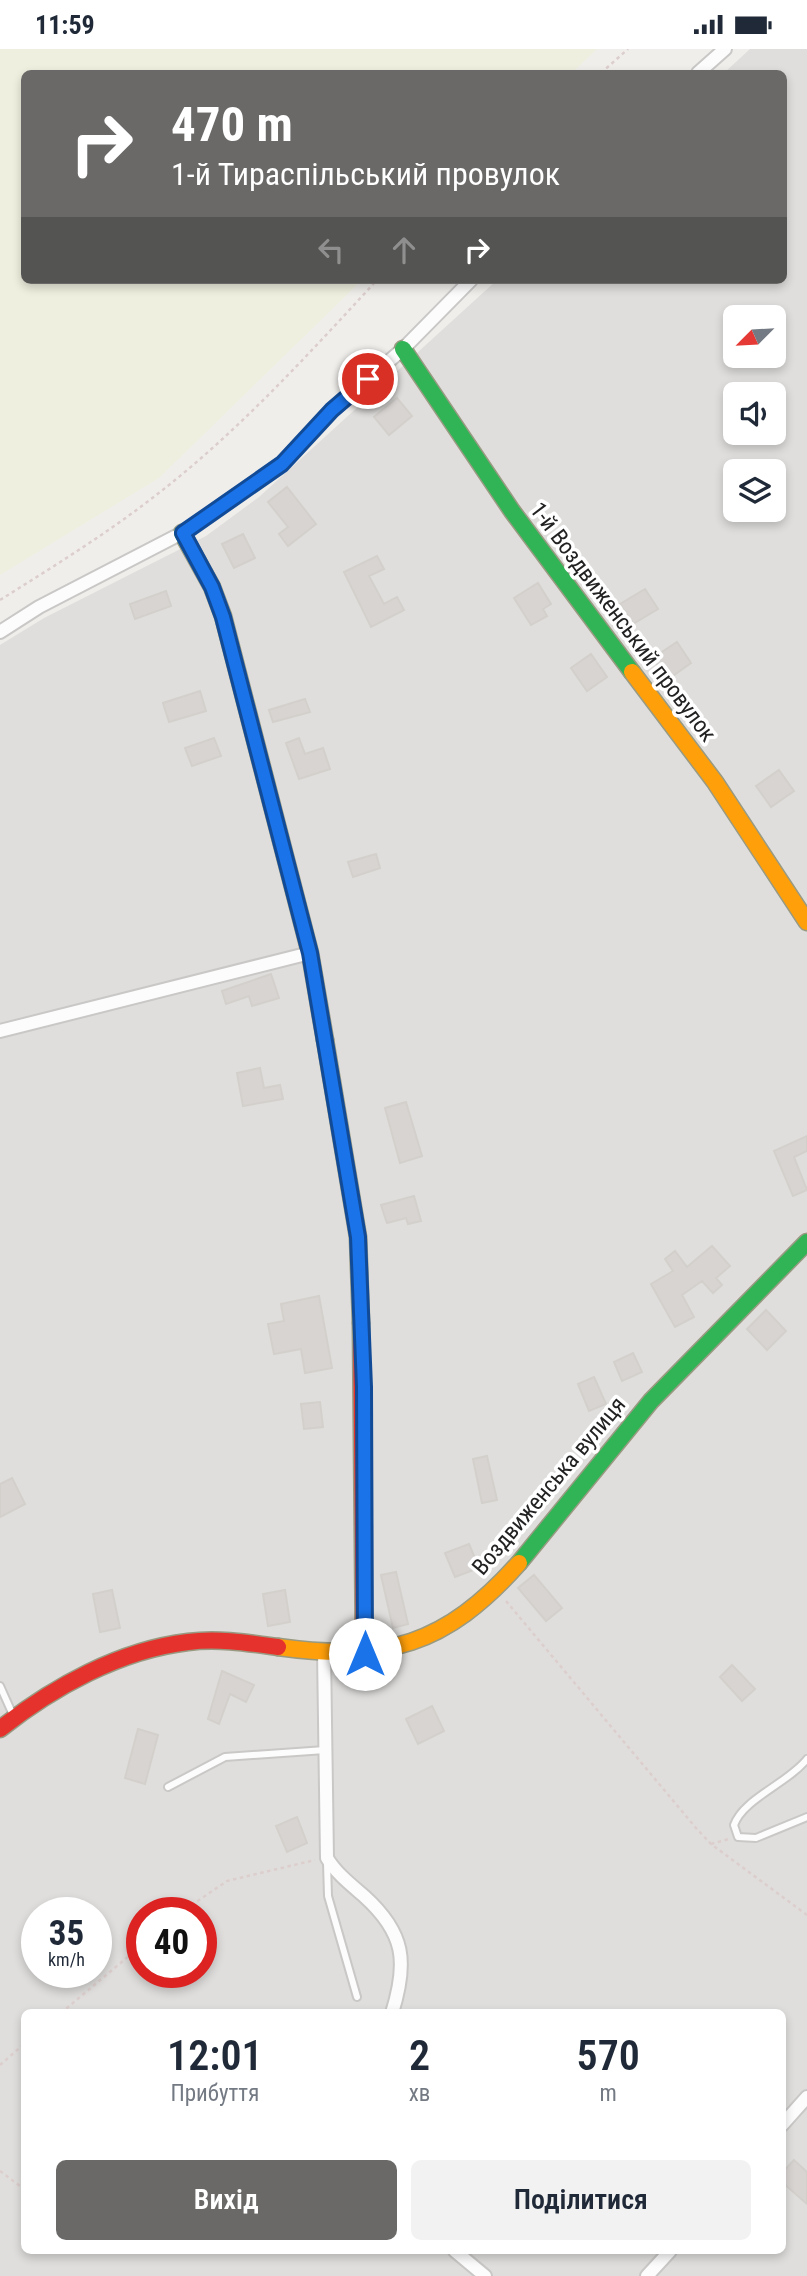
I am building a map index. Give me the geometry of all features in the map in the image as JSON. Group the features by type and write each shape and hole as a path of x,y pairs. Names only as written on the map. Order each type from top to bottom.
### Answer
{"street":[{"path":"701,70 724,49"},
{"path":"0,632 39,607 183,533 282,464 332,410 403,349 467,284"},
{"name":"1-й Воздвиженський провулок","path":"403,349 512,511 707,771 807,922"},
{"path":"183,533 212,587 223,617 310,953 358,1237 364,1387 365,1654"},
{"path":"0,1031 310,953"},
{"name":"Воздвиженська вулиця","path":"0,1729 13,1717 46,1696 100,1670 175,1642 215,1640 365,1654 386,1652 425,1638 466,1612 495,1587 651,1401 807,1242"},
{"path":"324,1652 327,1858 334,1869 384,1917 396,1937 402,1959 402,1973 393,2009"},
{"path":"786,2121 807,2097"},
{"path":"459,2254 485,2276"},
{"path":"647,2276 667,2254"}],"lane":[{"path":"0,1686 13,1717"},
{"path":"168,1787 225,1756 325,1751"},
{"path":"807,1759 783,1783 741,1810 734,1825 738,1836 755,1838 807,1817"},
{"path":"327,1858 328,1896 357,1997"}],"path":[{"path":"604,70 628,49"},
{"path":"0,600 152,499 227,434 310,353 373,284"},
{"path":"495,1587 712,1844 807,1915"},
{"path":"712,1844 738,1836"},
{"path":"204,1897 227,1881 327,1858"},
{"path":"66,2009 126,1958"},
{"path":"0,2065 21,2047"},
{"path":"0,2171 21,2187"}],"shaded area":[{"path":"750,49 807,49 807,2276 0,2276 0,645 44,618 206,536 259,497 493,284 787,284 787,70 727,70"}],"green space":[{"path":"0,49 597,49 575,70 21,70 21,284 358,284 159,478 0,575"}],"building":[{"path":"397,398 412,416 389,435 374,417"},
{"path":"287,487 316,524 288,546 279,534 288,527 268,502"},
{"path":"243,534 255,558 234,568 222,544"},
{"path":"377,556 384,569 369,576 384,604 397,597 404,610 371,627 344,572"},
{"path":"538,583 551,604 543,609 547,616 531,625 514,598"},
{"path":"645,589 658,609 633,624 620,604"},
{"path":"166,591 171,606 135,619 130,604"},
{"path":"677,642 691,663 667,680 653,658"},
{"path":"591,654 607,677 587,691 571,668"},
{"path":"200,691 206,711 169,722 163,703"},
{"path":"305,699 310,712 273,722 269,710"},
{"path":"214,738 221,756 192,766 185,748"},
{"path":"299,738 305,754 323,748 330,769 299,779 286,743"},
{"path":"779,770 794,791 771,807 756,786"},
{"path":"376,854 380,868 353,877 348,862"},
{"path":"271,974 279,998 252,1006 249,996 226,1004 222,991"},
{"path":"260,1068 264,1088 280,1085 283,1099 243,1106 237,1073"},
{"path":"406,1102 422,1156 400,1163 385,1108"},
{"path":"807,1136 807,1151 794,1157 807,1190 793,1196 774,1151"},
{"path":"414,1196 421,1221 408,1224 406,1218 387,1223 381,1205"},
{"path":"712,1246 730,1266 716,1278 722,1285 713,1293 702,1281 682,1295 694,1317 675,1327 651,1284 673,1271 665,1259 675,1251 687,1267"},
{"path":"319,1296 332,1368 305,1373 301,1349 274,1354 268,1324 284,1321 281,1304"},
{"path":"766,1310 786,1331 767,1350 747,1329"},
{"path":"633,1353 642,1372 622,1381 614,1362"},
{"path":"594,1377 606,1404 589,1411 578,1384"},
{"path":"320,1402 323,1427 304,1429 301,1404"},
{"path":"487,1456 497,1500 482,1503 473,1459"},
{"path":"12,1478 25,1504 0,1517 0,1484"},
{"path":"469,1544 479,1568 455,1577 445,1553"},
{"path":"396,1572 408,1624 393,1628 381,1575"},
{"path":"534,1575 562,1608 546,1621 518,1588"},
{"path":"112,1590 120,1628 100,1632 93,1594"},
{"path":"285,1590 290,1622 268,1626 263,1594"},
{"path":"732,1665 755,1689 742,1701 720,1677"},
{"path":"222,1671 254,1685 246,1702 230,1694 219,1724 208,1719"},
{"path":"432,1706 444,1731 418,1744 406,1719"},
{"path":"138,1729 158,1735 145,1784 125,1778"},
{"path":"297,1817 307,1843 287,1852 276,1826"},
{"path":"794,2160 807,2172 807,2204 786,2186 786,2169"}],"traffic: fast":[{"path":"403,349 512,511 632,672"},
{"path":"182,533 212,587 223,616 310,953 325,1040"},
{"path":"519,1563 651,1401 807,1242"}],"traffic: slow":[{"path":"632,672 715,782 807,922"},
{"path":"325,1040 358,1237 361,1323"},
{"path":"278,1647 351,1652 382,1649 411,1642 439,1630 465,1613 492,1591 519,1563"}],"traffic: jam":[{"path":"361,1323 364,1654"},
{"path":"0,1729 65,1685 137,1653 199,1641 233,1641 278,1647"}],"route":[{"path":"365,1654 364,1387 358,1237 310,953 276,831 223,617 212,587 183,533 282,464 332,410 368,379"}]}
